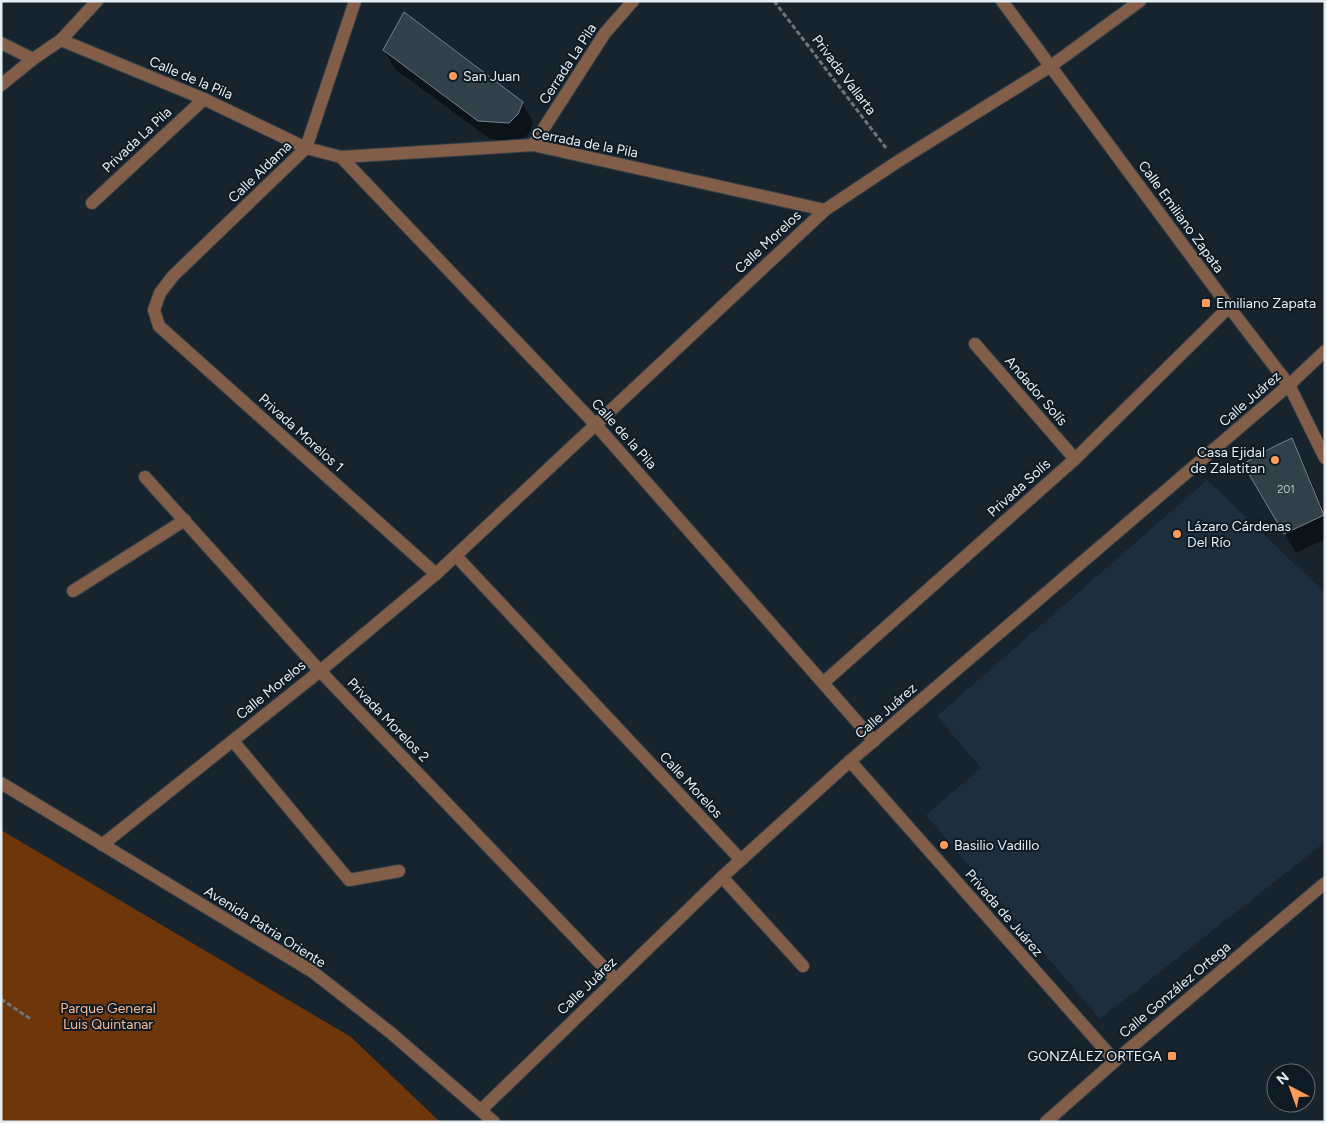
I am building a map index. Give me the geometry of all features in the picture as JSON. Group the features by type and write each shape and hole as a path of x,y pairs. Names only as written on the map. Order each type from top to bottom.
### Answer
{"street":[{"path":"1,85 33,59 61,40 97,1"},
{"name":"Calle Aldama","path":"154,310 160,293 173,276 306,148 355,1"},
{"name":"Cerrada La Pila","path":"533,146 604,33 633,1"},
{"name":"Calle Emiliano Zapata","path":"1002,1 1289,385 1325,458"},
{"name":"Calle Morelos","path":"102,845 320,671 436,574 824,210 896,162 1051,66 1140,1"},
{"name":"Calle de la Pila","path":"61,40 204,99 306,148"},
{"path":"1,43 33,59"},
{"name":"Privada La Pila","path":"92,202 204,99"},
{"name":"Cerrada de la Pila","path":"306,148 341,157 533,146 824,210"},
{"name":"Calle de la Pila","path":"341,157 596,425 874,741"},
{"name":"Privada Solís","path":"823,683 1074,458 1229,307"},
{"name":"Privada Morelos 1","path":"154,310 158,326 436,574"},
{"name":"Andador Solís","path":"974,344 1074,458"},
{"name":"Calle Juárez","path":"481,1110 722,877 874,741 1289,385 1325,351"},
{"name":"Privada Morelos 2","path":"145,477 320,671 615,979"},
{"path":"73,591 185,520"},
{"name":"Calle Morelos","path":"456,556 741,860"},
{"path":"233,741 349,880 399,871"},
{"name":"Privada de Juárez","path":"850,762 1115,1061"},
{"name":"Avenida Patria Oriente","path":"1,783 312,972 391,1032 494,1122"},
{"path":"722,877 803,966"},
{"name":"Calle González Ortega","path":"1046,1122 1325,883"}],"path":[{"name":"Privada Vallarta","path":"774,1 896,162"},
{"path":"1,999 32,1020"}],"shaded area":[{"path":"1207,480 1325,593 1325,842 1100,1019 926,815 981,768 937,716"}],"green space":[{"name":"Parque General Luis Quintanar","path":"1,830 351,1037 440,1122 1,1122"}],"building":[{"name":"San Juan","path":"404,12 523,102 518,114 509,123 478,121 383,50"},
{"name":"Casa Ejidal de Zalatitan","path":"1292,438 1324,515 1284,534 1243,464"}],"place":[{"name":"San Juan","path":"453,76"},
{"name":"Emiliano Zapata","path":"1206,303"},
{"name":"Casa Ejidal de Zalatitan","path":"1275,460"},
{"name":"Lázaro Cárdenas Del Río","path":"1177,534"},
{"name":"Basilio Vadillo","path":"944,845"},
{"name":"GONZÁLEZ ORTEGA","path":"1172,1056"}]}
